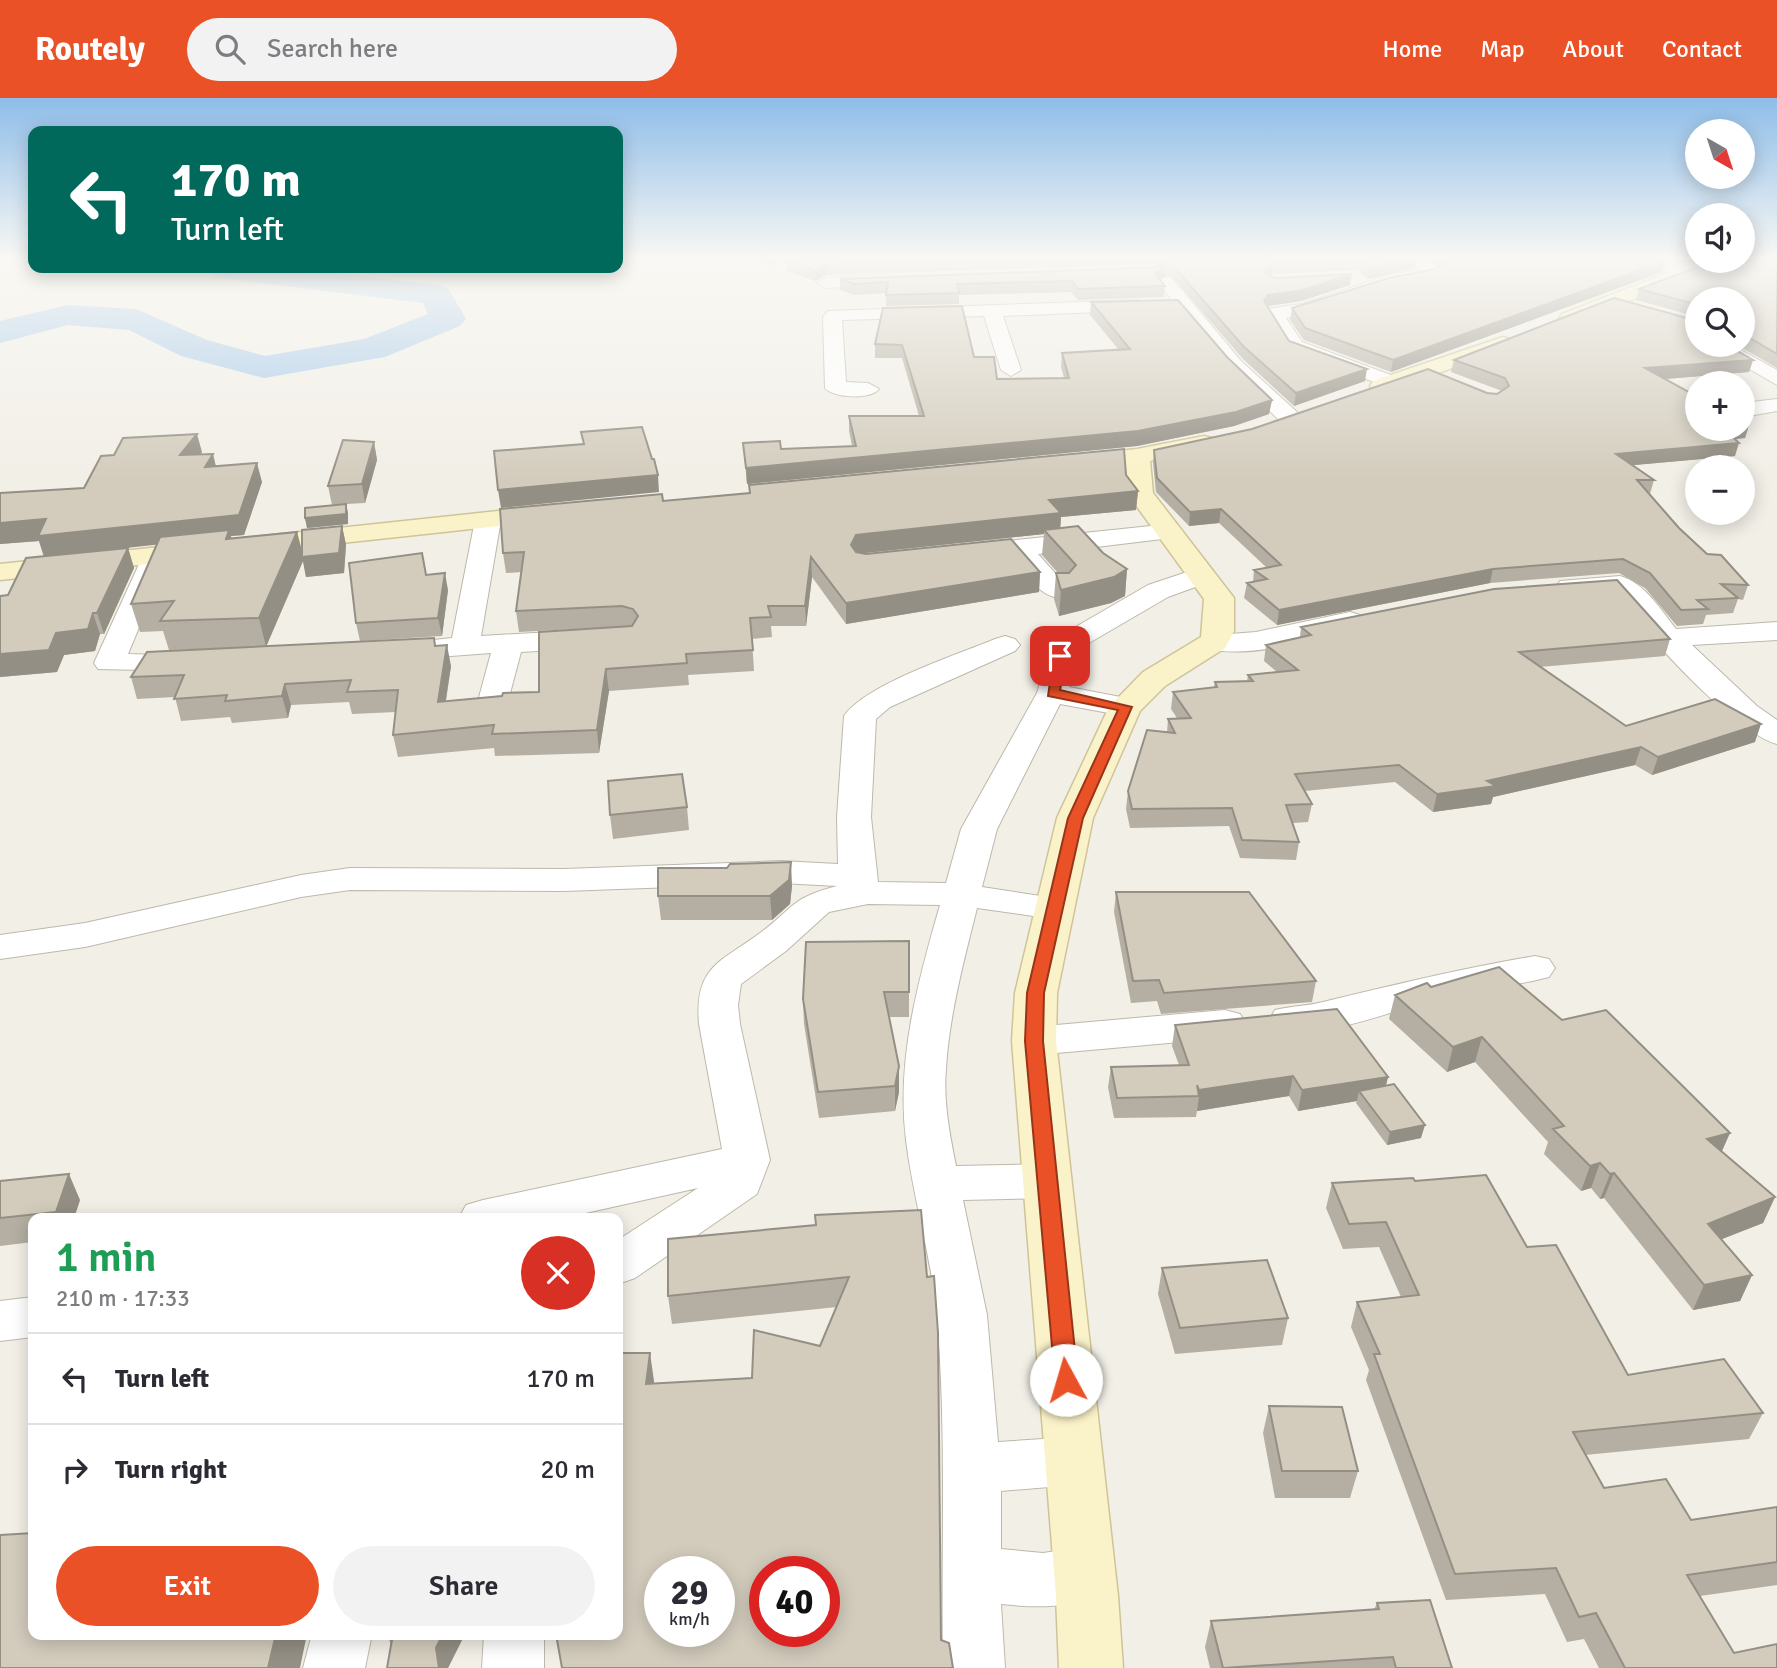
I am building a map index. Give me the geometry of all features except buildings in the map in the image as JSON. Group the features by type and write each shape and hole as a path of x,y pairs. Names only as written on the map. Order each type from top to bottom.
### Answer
{"main road":[{"path":"1361,393 1521,336"},
{"path":"1278,421 1313,409"},
{"path":"1054,464 1137,456 1231,437"},
{"path":"1091,1668 1029,1577 1015,1466 1035,1180 1036,993 1047,907 1113,705 1213,642 1219,631 1208,585 1140,493 1137,456"},
{"path":"0,572 584,510"}],"street":[{"path":"833,333 836,388 868,389"},
{"path":"999,333 1011,370"},
{"path":"1207,333 1278,421"},
{"path":"1292,333 1295,346 1392,382"},
{"path":"1739,357 1777,379"},
{"path":"1425,371 1459,384"},
{"path":"1755,408 1777,405"},
{"path":"466,646 488,520"},
{"path":"942,555 1170,532"},
{"path":"1018,548 1057,591"},
{"path":"156,555 109,663 221,661"},
{"path":"1545,589 1620,584 1636,597 1657,628 1746,713 1777,734"},
{"path":"1060,695 1063,646 1158,591 1208,585"},
{"path":"1213,642 1256,641 1371,617"},
{"path":"1668,638 1777,631"},
{"path":"374,653 611,639"},
{"path":"492,701 508,645"},
{"path":"860,885 854,817 860,716 878,700 1005,645"},
{"path":"974,1668 971,1588 1029,1577 1015,1466 962,1315 953,1184 928,1139 924,1070 945,956 974,896 979,830 1041,709 1060,695 1113,705"},
{"path":"0,947 85,935 301,886 350,879 564,880 781,872 860,885 974,896 1047,907"},
{"path":"623,1262 741,1182 747,1160 719,1020 718,993 727,972 777,939 813,905 845,894 860,885"},
{"path":"1034,1041 1319,1017 1442,985 1535,968"},
{"path":"506,1213 747,1160"},
{"path":"953,1184 1035,1180"},
{"path":"0,1321 28,1318"},
{"path":"334,1668 341,1640"},
{"path":"513,1640 513,1668"}],"waterway":[{"path":"163,333 194,348 264,367 372,349 412,333"}],"route":[{"path":"1060,656 1052,693 1125,707 1075,818 1036,993 1034,1041 1066,1380"}]}
